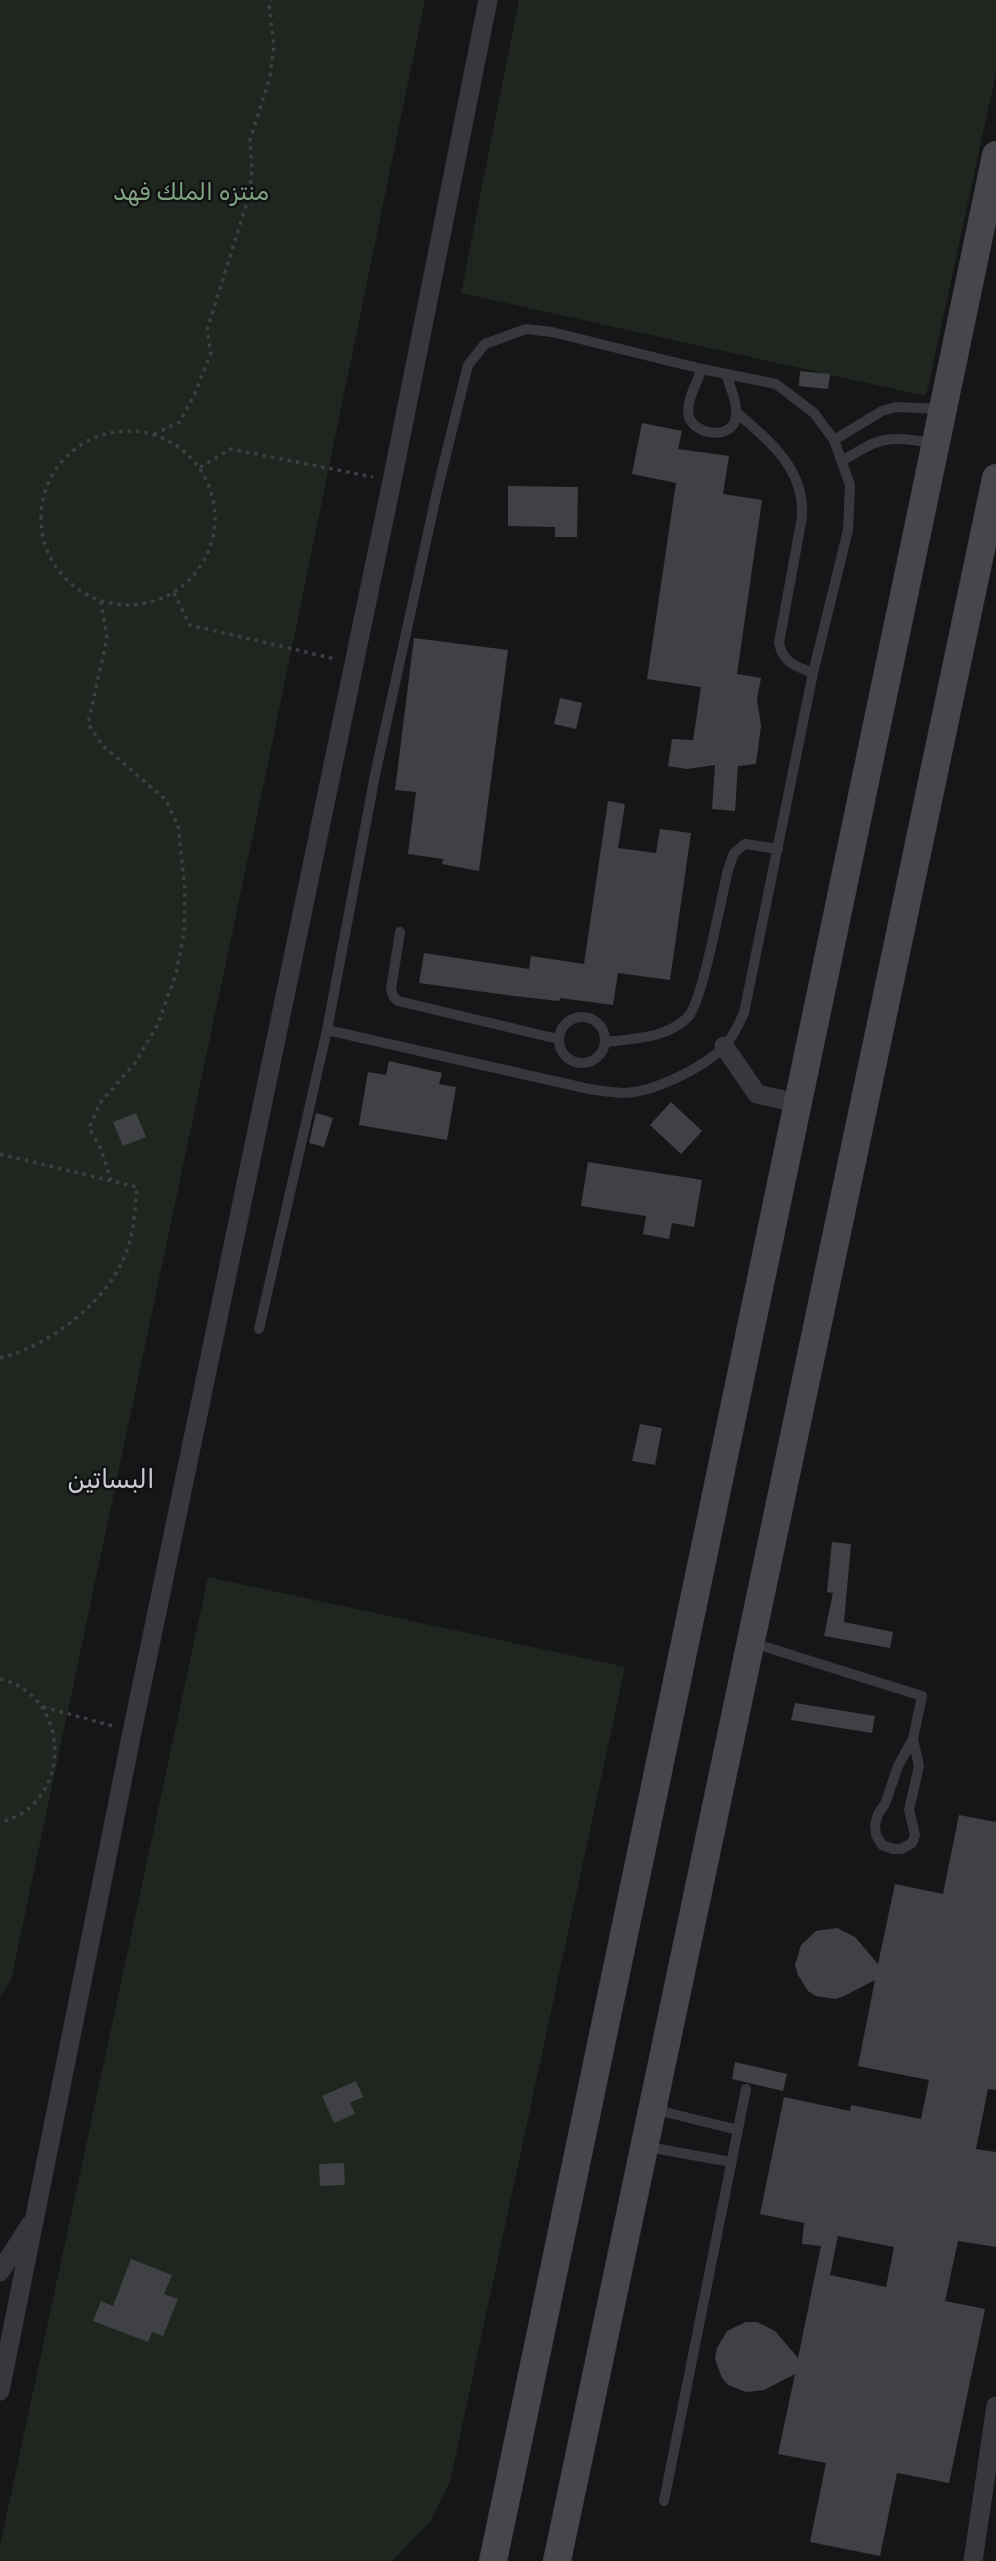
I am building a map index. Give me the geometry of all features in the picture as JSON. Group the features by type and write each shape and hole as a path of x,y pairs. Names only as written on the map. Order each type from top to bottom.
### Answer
{"street":[{"path":"0,2391 132,1732 393,481 488,0"},
{"path":"490,2561 500,2529 996,155"},
{"path":"557,2561 996,478"},
{"path":"724,1046 757,1094 797,1103"},
{"path":"0,2272 36,2215"},
{"path":"973,2561 996,2406"}],"lane":[{"path":"259,1329 327,1030 375,775 438,487 468,365 485,344 526,330 552,332 702,369 776,384 814,413 834,440 850,485 848,530 813,673 744,1013 735,1032 724,1046 694,1068 663,1084 625,1093 589,1090 327,1030"},
{"path":"702,369 688,405 693,424 708,433 728,429 734,423 736,411 726,374"},
{"path":"834,440 882,411 896,407 943,409"},
{"path":"736,411 785,458 801,488 802,517 779,643 781,654 789,663 813,673"},
{"path":"842,461 871,443 883,439 895,437 935,444"},
{"path":"606,1042 646,1038 670,1029 688,1016 699,995 734,853 745,845 778,849"},
{"path":"400,932 391,989 398,1001 558,1039"},
{"path":"578,1017 589,1018 598,1023 604,1031 606,1042 603,1052 595,1060 585,1064 566,1058 558,1039 561,1029 568,1021 578,1017"},
{"path":"750,1642 922,1696 913,1739 898,1766 875,1825 876,1835 883,1844 893,1849 901,1849 912,1843 915,1835 909,1810 919,1766 913,1739"},
{"path":"664,2501 746,2089"},
{"path":"652,2109 738,2130"},
{"path":"644,2147 731,2162"}],"path":[{"path":"154,434 180,422 211,353 206,330 249,196 252,170 250,140 270,77 274,44 269,7 271,0"},
{"path":"126,430 154,434 180,447 200,467 212,493 216,521 210,549 196,574 174,593 146,604 117,606 88,597 65,580 48,556 40,527 42,498 54,471 73,450 98,436 126,430"},
{"path":"200,467 231,449 393,481"},
{"path":"174,593 190,625 354,664"},
{"path":"101,601 107,638 88,724 103,746 165,799 178,825 185,890 184,932 176,974 157,1026 135,1063 100,1103 89,1128 102,1149 111,1180"},
{"path":"0,1154 137,1187 130,1241 118,1270 93,1303 43,1342 0,1358"},
{"path":"0,1679 25,1690 42,1706 52,1727 56,1750 52,1773 42,1794 25,1811 0,1822"},
{"path":"42,1706 132,1732"}],"green space":[{"name":"منتزه الملك فهد","path":"0,0 425,0 271,749 11,1980 0,1997"},
{"path":"519,0 996,0 996,73 926,396 461,293"},
{"path":"208,1577 625,1667 450,2482 430,2522 392,2561 0,2561 0,2546"}],"building":[{"path":"800,371 830,374 828,389 799,386"},
{"path":"642,423 682,431 678,449 729,456 723,494 762,500 737,674 761,678 757,699 761,726 756,764 738,766 735,811 712,809 715,765 687,769 668,766 672,739 693,740 701,687 647,679 676,483 632,474"},
{"path":"508,486 578,487 577,537 555,537 555,527 508,526"},
{"path":"414,638 508,650 479,871 442,864 443,859 408,854 416,792 395,790"},
{"path":"560,698 582,703 576,729 554,724"},
{"path":"608,801 625,804 618,848 656,853 660,829 691,833 670,980 618,973 613,1005 560,998 559,1001 514,996 419,983 424,953 529,969 531,956 584,964"},
{"path":"389,1061 442,1073 439,1084 456,1087 447,1140 359,1125 368,1072 386,1075"},
{"path":"671,1102 702,1131 681,1154 650,1125"},
{"path":"136,1113 146,1137 123,1146 113,1122"},
{"path":"316,1113 333,1118 324,1147 309,1143"},
{"path":"588,1162 702,1180 694,1227 672,1223 669,1239 643,1234 646,1216 581,1206"},
{"path":"640,1424 662,1428 655,1465 632,1461"},
{"path":"832,1542 851,1544 844,1622 893,1632 890,1648 824,1636 833,1593 827,1592"},
{"path":"795,1703 875,1716 872,1733 791,1720"},
{"path":"959,1815 996,1822 996,2090 988,2089 976,2149 996,2152 996,2247 958,2241 945,2301 985,2309 949,2483 897,2473 880,2556 810,2542 826,2463 778,2454 795,2374 764,2390 746,2392 728,2385 722,2378 715,2359 717,2348 727,2331 746,2322 757,2322 775,2331 798,2358 821,2246 802,2244 804,2223 760,2214 784,2097 850,2111 851,2105 921,2119 929,2080 858,2066 875,1980 835,1999 816,1996 808,1991 795,1965 801,1945 816,1931 837,1928 855,1937 878,1964 895,1884 943,1894","holes":["838,2236 894,2247 886,2287 830,2275"]},
{"path":"735,2062 787,2074 783,2091 732,2079"},
{"path":"356,2081 363,2097 350,2103 355,2114 334,2123 322,2096"},
{"path":"344,2163 345,2185 320,2186 319,2164"},
{"path":"131,2259 172,2275 164,2294 178,2299 163,2336 152,2332 148,2342 93,2321 101,2301 113,2306"}],"district":[{"name":"البساتين","path":"111,1480"}]}
